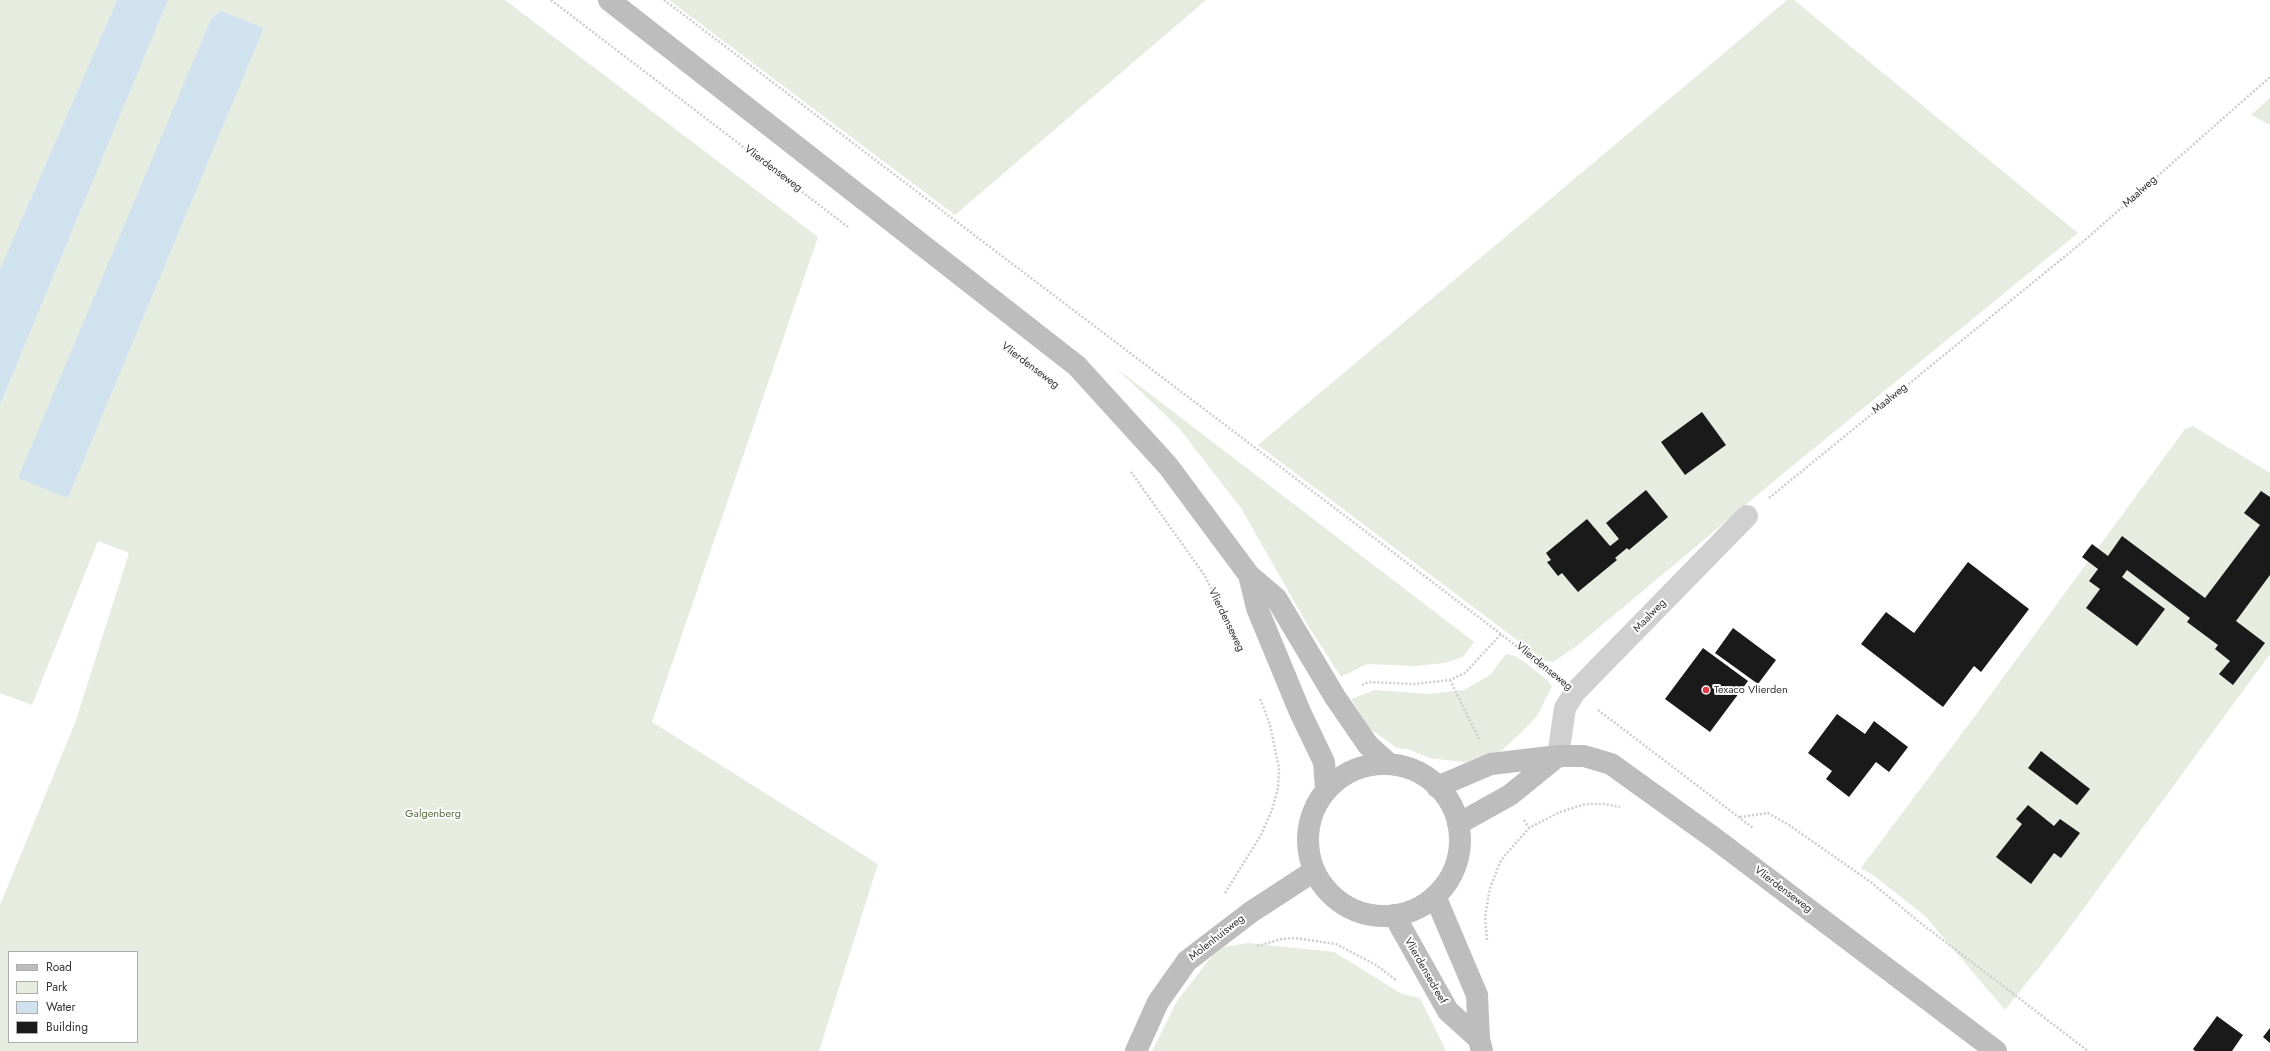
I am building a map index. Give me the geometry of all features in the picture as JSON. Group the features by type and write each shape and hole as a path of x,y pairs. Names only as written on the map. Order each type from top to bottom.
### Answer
{"main road":[{"path":"609,0 1077,366 1168,466 1249,575 1276,598 1335,697 1368,745 1389,764"},
{"path":"1249,575 1257,608 1300,712 1324,762 1326,789"},
{"path":"1458,824 1510,795 1558,756"},
{"name":"Vlierdenseweg","path":"1438,787 1491,764 1558,756 1584,756 1610,764 1714,838 1996,1051"},
{"path":"1374,764 1389,764 1408,768 1421,774 1438,787 1449,802 1458,824 1459,849 1452,873 1435,896 1418,908 1394,915 1377,916 1347,907 1334,898 1323,886 1314,871 1308,848 1309,824 1318,801 1326,789 1341,776 1353,770 1374,764"},
{"name":"Molenhuisweg","path":"1136,1051 1158,1002 1187,961 1250,912 1314,871"},
{"name":"Vlierdensedreef","path":"1435,896 1477,995 1481,1045"},
{"name":"Vlierdensedreef","path":"1394,915 1448,1011 1481,1045"}],"street":[{"name":"Maalweg","path":"1558,756 1565,708 1575,692 1747,516"}],"path":[{"name":"Vlierdenseweg","path":"551,0 854,231"},
{"name":"Vlierdenseweg","path":"664,0 1501,634 1739,817 1768,813 1789,825 1872,883 1918,921 2088,1051"},
{"name":"Maalweg","path":"1747,516 2085,240 2270,77"},
{"name":"Vlierdenseweg","path":"1128,467 1205,576 1235,637"},
{"path":"1450,680 1465,673 1501,634"},
{"path":"1235,879 1261,835 1272,810 1278,788 1279,768 1270,725 1259,694"},
{"path":"1529,828 1560,812 1586,804 1604,804 1623,808"}],"green space":[{"path":"0,0 117,0 0,269"},
{"name":"Galgenberg","path":"168,0 505,0 818,237 652,722 878,864 819,1051 0,1051 0,905 75,723 129,553 98,541 32,705 0,693 0,405","holes":["221,11 264,28 68,498 128,220 211,19"]},
{"path":"669,0 1206,0 955,215"},
{"path":"1787,0 1794,0 2078,233 1785,472 1578,645 1553,662 1545,661 1258,445"},
{"path":"2270,98 2270,125 2251,115"},
{"path":"1116,368 1474,642 1463,657 1444,663 1416,666 1367,664 1341,677 1307,624 1241,508 1179,428"},
{"path":"2193,426 2270,473 2270,654 2056,946 2005,1010 1925,916 1873,875 1861,868 1975,716 2185,429"},
{"path":"1506,654 1515,656 1523,661 1546,679 1552,686 1537,716 1522,732 1501,751 1470,763 1430,758 1407,749 1397,748 1369,728 1351,699 1375,690 1428,694 1464,690 1490,675"},
{"path":"1248,943 1334,952 1402,994 1420,998 1446,1051 1152,1051 1177,1001 1212,956 1224,947"}],"water":[{"path":"117,0 168,0 0,405 0,269"},
{"path":"221,11 264,28 68,498 18,478 211,19"}],"building":[{"path":"1702,412 1726,445 1685,475 1661,442"},
{"path":"1646,490 1668,517 1629,550 1627,548 1615,558 1617,560 1578,592 1562,573 1558,576 1547,562 1551,560 1546,553 1587,519 1610,546 1619,539 1606,523"},
{"path":"2261,491 2270,497 2270,575 2236,621 2265,643 2233,685 2219,674 2230,661 2215,649 2218,645 2187,622 2190,618 2127,570 2122,577 2165,609 2137,646 2086,608 2100,589 2089,581 2098,569 2082,557 2092,544 2108,556 2122,536 2205,598 2260,525 2244,513"},
{"path":"1968,562 2029,609 1981,672 1974,666 1943,707 1861,644 1886,612 1914,633"},
{"path":"1733,628 1776,660 1758,684 1715,653"},
{"path":"1703,648 1748,681 1710,732 1665,699"},
{"path":"1837,714 1865,734 1874,721 1908,747 1889,772 1876,762 1849,797 1826,779 1832,771 1808,753"},
{"path":"2041,751 2090,789 2077,805 2028,768"},
{"path":"2028,805 2054,826 2060,819 2080,833 2061,858 2054,853 2031,884 1996,857 2022,824 2016,819"},
{"path":"2217,1016 2243,1035 2232,1051 2195,1051 2193,1049"},
{"path":"2270,1028 2270,1043 2263,1037"}],"place":[{"name":"Texaco Vlierden","path":"1706,690"}]}
